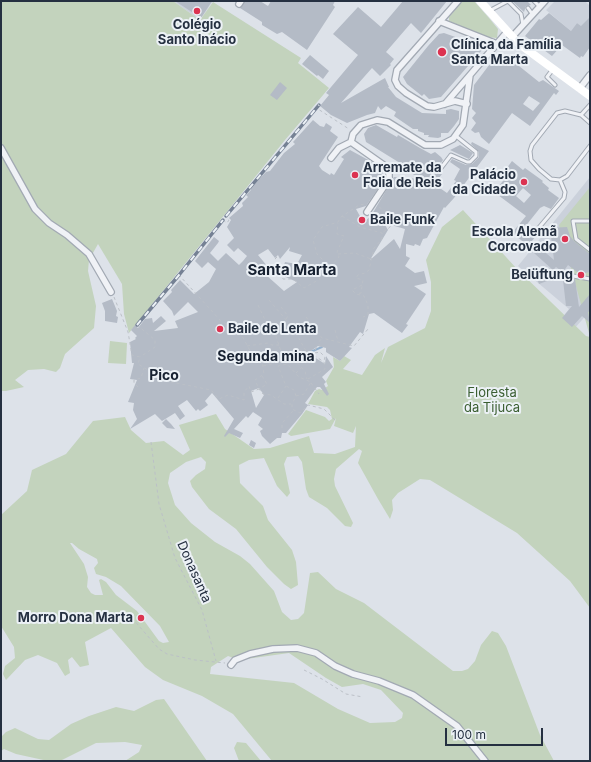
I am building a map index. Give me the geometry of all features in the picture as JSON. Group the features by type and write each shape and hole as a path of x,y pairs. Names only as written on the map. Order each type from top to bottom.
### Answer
{"main road":[{"path":"480,1 509,35 590,96"}],"street":[{"path":"458,1 439,20 397,70 395,80 398,86 406,94 427,106 434,107 455,101 467,104"},
{"path":"445,104 497,44 523,25 545,1"},
{"path":"439,20 497,44"},
{"path":"331,158 339,148 351,142 353,134 361,125 372,121 382,120 419,142 431,146 446,143 456,136 463,125 470,75"},
{"path":"580,88 590,75"},
{"path":"351,142 385,166 389,171 389,178 367,212"},
{"path":"1,148 16,172 29,200 41,217 83,248 95,262 111,292"},
{"path":"231,665 235,660 250,654 273,649 296,648 316,653 335,666 353,674 379,681 418,698 457,726 485,761"}],"lane":[{"path":"490,11 508,1 522,13 523,25"},
{"path":"530,4 534,1 540,6"},
{"path":"528,8 533,15"},
{"path":"553,69 547,77 555,84"},
{"path":"581,115 590,105"},
{"path":"590,123 581,115 565,110 557,113 547,125 530,151 531,160 539,170 551,179 560,180 567,176 590,146"},
{"path":"441,168 451,155 467,162 470,162 476,156 476,152 456,136"},
{"path":"536,231 564,198 565,192 560,180"},
{"path":"590,220 573,221 576,239 590,250"},
{"path":"573,276 590,279"}],"path":[{"path":"319,105 318,109 347,130 361,125"},
{"path":"277,257 275,259 278,274 283,279 293,279 304,288 320,279 319,277 339,257 339,245 344,236 337,234 338,222 342,216 359,205 374,202 378,207 396,219 389,228 382,233"},
{"path":"223,220 228,223 230,220 226,216"},
{"path":"342,216 360,227 382,233"},
{"path":"334,273 317,254 312,240 322,227 338,222"},
{"path":"356,294 361,293 363,280 356,278 358,275 369,270 374,248 382,239 382,233"},
{"path":"338,254 355,253 371,259"},
{"path":"179,275 220,320 240,334 254,358 262,361 264,374 255,380 263,394 272,395 284,404 292,404"},
{"path":"362,285 352,290 356,294 364,296 368,304 368,315 363,316"},
{"path":"111,292 128,332 132,355 140,357"},
{"path":"270,300 293,328 306,351"},
{"path":"258,305 265,320 273,328 282,355"},
{"path":"281,306 288,316 286,320"},
{"path":"306,317 322,338 354,346 368,329"},
{"path":"137,326 155,340 155,347 140,357 138,364 166,381 212,390 219,400 228,395 244,400 244,392 249,386 251,392 267,384 262,376"},
{"path":"335,330 338,342"},
{"path":"314,353 316,348 320,346 318,343 322,338"},
{"path":"246,346 268,343 272,345 279,345"},
{"path":"263,366 272,364 277,356 285,354 289,354 299,350 314,353 320,352 325,357 325,369 307,379 302,379 287,364 285,354"},
{"path":"299,350 305,359"},
{"path":"289,354 319,394"},
{"path":"314,357 324,362"},
{"path":"287,364 278,366 286,386 294,390 296,396 292,404 294,410 300,413 308,405 324,409 335,420"},
{"path":"138,387 134,383 134,380 141,378 144,368"},
{"path":"296,373 301,368"},
{"path":"296,396 304,394 311,383"},
{"path":"277,398 286,386"},
{"path":"282,428 282,423 294,410"},
{"name":"Donasanta","path":"151,442 159,504 175,558 202,610 216,661"},
{"path":"132,618 159,649 163,651 195,660 216,661 231,665"},
{"path":"304,670 322,678 346,694 363,697"}],"shaded area":[{"name":"Colégio Santo Inácio","path":"173,1 213,1 200,20"},
{"path":"555,1 585,1 590,6 590,34 577,23 571,31 546,10"},
{"name":"Escola Alemã Corcovado","path":"590,177 590,311 574,329 562,318 569,309 518,266"}],"green space":[{"path":"1,1 173,1 200,20 213,2 301,58 298,63 329,88 285,140 129,333 124,314 122,284 98,244 89,260 88,271 96,306 94,328 65,354 60,368 56,372 44,369 28,370 15,380 24,387 6,391 1,391"},
{"path":"463,1 474,1 498,29 497,38 487,37 449,21 449,17"},
{"name":"Belüftung","path":"590,187 590,324 589,333 559,225"},
{"name":"Floresta da Tijuca","path":"463,210 517,269 586,336 590,337 590,608 570,581 517,533 430,480 420,479 398,493 392,500 393,510 390,519 358,463 362,451 359,449 336,469 334,479 335,486 353,523 351,527 345,526 327,508 309,497 306,489 302,462 298,456 287,457 284,464 290,493 287,497 277,486 264,458 249,460 239,465 240,483 263,506 268,520 292,550 296,562 298,585 291,589 267,567 236,529 209,509 192,487 190,481 205,469 206,462 201,457 186,462 170,473 168,483 175,505 191,523 215,542 240,556 250,564 274,591 282,612 291,620 298,619 304,613 310,573 318,572 336,589 364,603 453,671 468,669 475,661 481,645 492,631 498,633 506,646 540,735 554,761 272,761 233,714 202,696 163,680 145,667 111,628 85,642 89,665 80,667 72,657 68,660 70,673 65,676 57,663 38,655 25,660 6,680 3,674 5,666 15,658 14,647 1,626 1,515 27,491 32,470 66,454 93,421 125,417 131,430 146,443 164,441 183,455 190,450 179,425 216,414 225,429 254,449 270,448 309,436 314,453 335,454 355,447 356,426 353,433 334,426 336,418 330,429 291,436 288,434 306,410 325,417 329,421 332,419 330,410 327,407 308,404 315,391 319,389 322,390 328,386 326,381 334,367 333,357 340,361 344,356 351,360 343,369 362,375 375,355 385,348 381,363 388,347 425,328 431,311 431,282 426,260 442,227","holes":["70,543 97,559 98,563 94,568 96,574 106,577 121,586 160,626 169,642 163,643 159,641 137,611 116,595 106,582 101,579 99,580 103,595 95,595 91,593 87,587 88,577 84,564","289,653 342,687 363,684 381,690 403,713 402,718 395,722 370,723 338,709 294,683 210,674 211,667 228,656 239,660"]},
{"path":"110,341 127,343 126,364 108,363"},
{"path":"164,699 207,761 125,761 139,752 142,745 125,742 96,743 60,761 48,761 16,754 4,749 1,751 1,737 6,732 15,728 38,739 49,740 71,724 89,716 116,707 134,711 156,700"},
{"path":"237,742 246,743 261,761 239,761 234,748"}],"building":[{"name":"Colégio Santo Inácio","path":"175,1 212,1 201,18"},
{"path":"245,1 260,1 268,6 271,1 335,1 333,5 335,7 307,50 282,32 277,34 262,25 262,22 240,8"},
{"path":"403,1 447,1 421,33 411,23 386,52 394,59 390,64 391,65 380,76 372,68 341,103 385,78 388,87 396,97 422,113 446,114 446,110 451,109 459,111 459,119 454,126 448,133 441,133 441,137 438,138 428,137 429,135 424,135 424,133 418,131 418,129 413,129 394,116 396,112 386,106 381,110 378,106 375,113 347,123 331,115 320,106 329,95 326,93 358,55 333,34 358,7 381,27"},
{"path":"512,1 527,1 531,5 526,6 524,12"},
{"path":"549,13 571,31 577,23 581,26 590,17 590,47 583,57 581,56 580,58 562,45 552,56 525,36 539,19 541,20"},
{"path":"444,33 475,44 482,50 441,97 429,99 424,94 422,96 407,84 403,77 439,34"},
{"path":"519,54 524,58 519,66 539,82 543,80 559,91 556,95 554,93 530,126 512,113 489,144 481,137 479,132 475,133 471,130 476,123 472,118 476,113 472,109 474,85 496,56 499,55 512,66","holes":["529,96 540,103 533,111 523,104"]},
{"path":"310,55 329,71 323,79 302,64"},
{"path":"280,82 287,88 277,100 270,95"},
{"path":"313,120 320,126 324,127 326,123 332,127 330,131 338,137 319,166 322,170 330,175 331,173 334,175 344,159 341,157 350,150 372,162 384,171 378,182 381,184 366,206 356,209 361,218 365,221 371,216 394,177 420,179 407,170 408,168 366,142 364,134 368,128 376,125 397,137 398,135 431,154 435,152 443,160 436,170 442,174 434,184 447,193 456,181 454,180 460,169 450,162 452,159 466,165 472,164 479,157 479,152 471,144 472,142 489,151 454,198 445,208 444,207 427,238 423,239 420,246 415,244 414,246 406,244 406,256 410,258 405,266 415,273 424,271 427,283 414,286 426,294 406,324 408,325 402,333 374,313 369,314 363,334 360,332 349,347 352,348 340,361 326,352 326,348 318,346 308,353 325,364 326,356 333,367 322,377 326,382 324,384 329,394 327,396 320,387 317,387 305,403 308,405 302,414 286,433 282,433 281,438 277,438 270,444 262,436 260,431 263,429 258,425 262,418 253,412 248,418 246,416 234,429 243,433 240,438 229,433 225,437 224,436 234,419 212,393 205,401 208,405 200,411 198,409 196,411 187,400 178,406 185,416 180,420 175,413 162,421 155,414 130,429 137,419 133,410 134,403 128,402 137,380 130,379 134,363 132,363 130,342 136,339 135,338 137,336 131,330 135,325 138,328 145,319 152,318 153,323 161,316 166,321 154,331 178,328 175,321 198,312 188,302 174,316 172,311 163,301 172,292 171,290 180,280 194,294 209,282 216,269 208,262 202,268 195,261 214,237 219,241 210,253 218,261 226,253 239,265 243,261 247,256 238,248 234,252 227,245 234,238 227,227 231,220 229,218 243,206 242,203 248,197 246,195 251,190 250,188 266,172 270,171 284,153 295,144 293,142","holes":["384,223 405,229 400,249 394,239 370,260 388,230","290,247 289,251 302,255 297,264 285,262 281,275 297,282 284,291 256,266 264,269 268,267 258,255 268,249 275,258 278,255 280,259","259,388 264,395 256,408 251,391"]},
{"path":"460,145 473,153 469,159 450,150"},
{"path":"512,161 523,170 525,168 543,181 542,182 549,188 548,190 559,198 551,209 544,206 540,208 524,228 535,237 532,241 554,260 550,228 567,227 570,236 574,241 590,254 590,272 580,274 568,265 563,272 556,267 553,270 534,253 535,251 512,233 526,216 494,192 507,176 504,172","holes":["523,188 531,195 524,203 516,196"]},
{"path":"544,275 547,281 539,284 537,278"},
{"path":"575,279 579,307 590,294 590,311 588,312 590,323 582,316 572,327 562,318 572,306 566,306 563,280"},
{"path":"112,299 117,311 117,323 105,321 105,311 102,303"},
{"path":"166,419 175,429 167,428 162,423"},
{"path":"251,440 256,443 254,448 249,445"}],"waterway":[{"path":"308,353 322,347"}],"railway":[{"path":"226,216 319,105"},
{"path":"137,325 223,220"}],"place":[{"name":"Colégio Santo Inácio","path":"197,11"},
{"name":"Clínica da Família Santa Marta","path":"442,52"},
{"name":"Arremate da Folia de Reis","path":"355,175"},
{"name":"Palácio da Cidade","path":"524,182"},
{"name":"Baile Funk","path":"362,220"},
{"name":"Escola Alemã Corcovado","path":"565,239"},
{"name":"Belüftung","path":"581,275"},
{"name":"Baile de Lenta","path":"220,329"},
{"name":"Morro Dona Marta","path":"141,618"}],"district":[{"name":"Santa Marta","path":"292,270"},
{"name":"Segunda mina","path":"266,357"},
{"name":"Pico","path":"164,376"}]}
